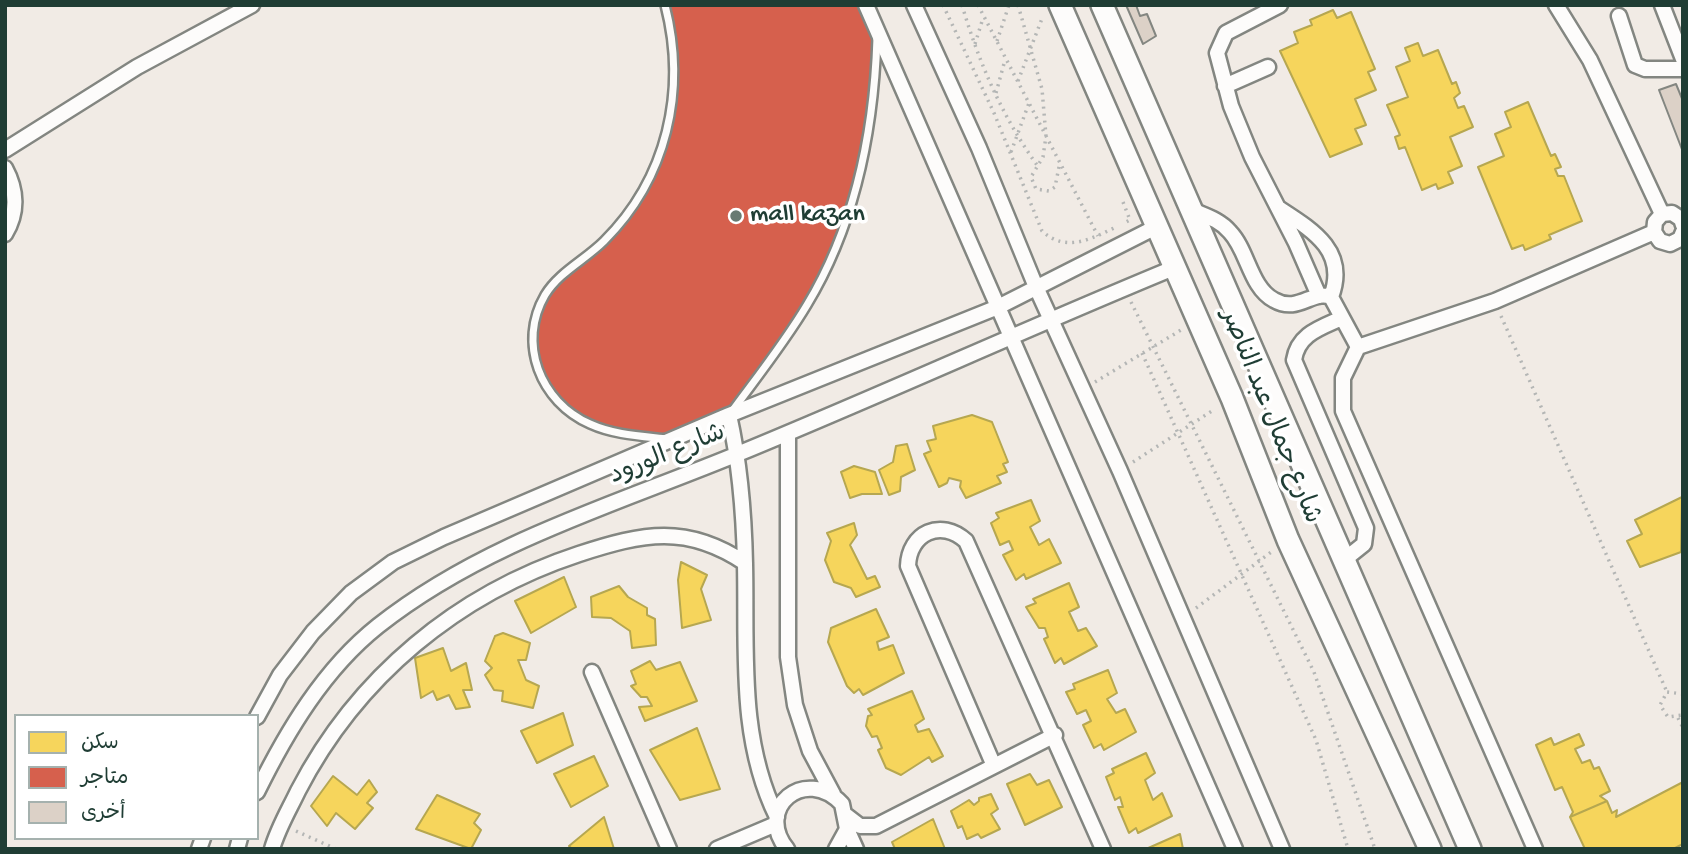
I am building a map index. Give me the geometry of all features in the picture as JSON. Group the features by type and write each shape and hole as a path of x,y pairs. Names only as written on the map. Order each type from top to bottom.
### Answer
{"main road":[{"name":"شارع جمال عبد الناصر","path":"1102,5 1435,774 1470,849"},
{"name":"شارع جمال عبد الناصر","path":"1055,15 1158,226 1232,398 1288,540 1430,849"},
{"path":"1403,790 1415,795 1427,791 1435,774"}],"street":[{"path":"5,150 137,67 252,5"},
{"path":"866,5 1235,849"},
{"path":"914,5 979,148 1036,287 1084,388 1282,849"},
{"path":"1280,5 1226,33 1217,54 1225,86 1252,157 1325,297 1342,318 1358,347"},
{"path":"1556,5 1590,60 1662,214"},
{"path":"1662,5 1683,59"},
{"path":"1619,16 1635,65 1644,69 1683,69"},
{"path":"1225,86 1268,67"},
{"path":"5,168 13,184 15,200 13,216 5,234"},
{"path":"1192,210 1214,219 1230,231 1261,289 1274,300 1299,305 1325,297 1338,275 1326,245 1279,208"},
{"path":"1672,213 1682,230 1670,244 1660,241 1654,232 1655,222 1662,214 1672,213"},
{"name":"شارع الورود","path":"259,714 280,675 313,632 351,593 393,562 443,537 672,439 998,307 1158,226"},
{"path":"1535,849 1343,411 1343,378 1358,347 1495,302 1654,232"},
{"name":"شارع الورود","path":"259,788 282,741 325,681 376,628 435,584 500,550 1011,340 1176,267"},
{"path":"1342,318 1312,331 1296,349 1294,360 1366,528 1364,544 1344,560"},
{"path":"729,415 738,454 745,564 748,711 762,787 776,820 778,837 787,849"},
{"path":"788,433 788,657 798,716 810,751 833,794 842,804 856,849"},
{"path":"994,766 908,566 912,545 928,531 948,530 966,541 1055,735 1103,849"},
{"path":"272,849 281,825 318,754 353,705 394,662 440,624 490,592 544,566 600,547 659,535 690,537 709,543 745,564"},
{"path":"592,672 669,849"},
{"path":"847,823 876,826 1055,735"},
{"path":"717,849 776,820 785,799 795,791 808,787 833,794"},
{"path":"836,849 847,823"}],"lane":[{"path":"666,5 673,44 675,88 663,150 645,189 617,228 552,284 538,310 533,338 535,365 552,396 569,411 608,431 672,439"},
{"path":"729,415 802,313 852,205 868,138 877,30"}],"path":[{"path":"943,5 1011,154 1042,231 1050,239 1071,244 1098,236 1130,220 1121,199"},
{"path":"962,5 974,46 995,95 1037,166"},
{"path":"978,5 1106,252"},
{"path":"997,41 1009,5"},
{"path":"1018,5 1042,89 1046,147 1031,177 1037,189 1049,191 1058,180 1060,162"},
{"path":"1017,81 1045,11 1055,15"},
{"path":"974,46 984,17"},
{"path":"995,95 1006,59"},
{"path":"1011,154 1029,103"},
{"path":"1125,288 1151,347 1314,672 1375,849"},
{"path":"1495,302 1667,692"},
{"path":"1084,388 1199,320"},
{"path":"1142,353 1316,740 1348,849"},
{"path":"1120,471 1232,398"},
{"path":"1183,617 1288,540"},
{"path":"1667,692 1683,694"},
{"path":"1667,692 1661,700 1661,710 1668,717 1681,716 1683,728"},
{"path":"281,825 336,849"},
{"path":"321,849 324,844"}],"building: سكن":[{"path":"1333,10 1337,18 1351,12 1375,69 1368,72 1376,90 1355,99 1366,125 1355,129 1362,144 1330,157 1280,51 1298,43 1294,32 1312,25 1310,20"},
{"path":"1418,43 1423,56 1438,50 1452,84 1456,82 1460,93 1454,98 1458,108 1464,106 1473,127 1450,137 1462,166 1448,172 1453,183 1438,189 1436,184 1422,190 1405,147 1399,149 1395,137 1400,135 1387,105 1408,97 1396,67 1410,61 1405,48"},
{"path":"1528,102 1551,156 1555,154 1561,167 1555,169 1558,176 1564,176 1582,221 1549,235 1551,239 1525,250 1523,245 1512,249 1478,167 1504,156 1495,134 1511,127 1505,112"},
{"path":"972,415 992,422 1008,462 1003,464 1007,472 997,476 1001,483 966,498 960,487 961,481 949,478 947,483 939,487 924,454 931,451 927,441 936,439 933,426"},
{"path":"907,444 915,470 901,477 900,491 889,495 879,470 893,462 896,446"},
{"path":"854,466 875,472 882,494 862,494 850,498 841,472"},
{"path":"1682,497 1681,552 1640,567 1627,541 1642,534 1635,520"},
{"path":"1031,500 1040,521 1030,527 1039,545 1049,539 1061,563 1026,579 1024,574 1016,580 1003,555 1013,550 1009,541 1000,545 991,523 999,518 996,513"},
{"path":"854,523 857,535 850,545 867,579 875,576 880,587 856,597 851,588 834,582 825,560 831,541 827,533"},
{"path":"681,562 707,575 701,589 711,620 682,628 678,580"},
{"path":"564,577 576,607 531,633 515,601"},
{"path":"1069,583 1079,607 1069,612 1078,631 1086,628 1097,646 1064,664 1061,658 1055,663 1044,639 1048,637 1045,628 1039,628 1026,607 1036,603 1033,599"},
{"path":"619,586 628,597 647,608 647,615 655,619 656,645 632,648 630,631 611,618 592,617 591,597"},
{"path":"876,609 889,637 877,642 879,650 893,645 904,673 863,695 859,689 854,693 847,686 828,642 831,628"},
{"path":"503,633 530,643 526,660 518,660 526,680 539,686 533,708 502,701 503,691 494,690 485,675 492,668 485,661 495,636"},
{"path":"443,648 451,671 466,663 472,690 463,690 470,707 456,709 449,695 437,700 433,691 421,698 415,658"},
{"path":"650,661 656,670 680,662 697,701 645,721 639,707 652,706 647,697 641,697 631,686 636,684 631,671"},
{"path":"1108,670 1117,693 1107,699 1116,713 1125,709 1136,732 1104,750 1101,744 1094,748 1083,725 1091,721 1086,710 1077,714 1066,692 1075,689 1073,684"},
{"path":"912,691 924,719 915,725 918,732 929,729 943,756 932,762 929,757 901,775 886,768 878,750 882,748 877,736 872,737 866,726 868,716 872,715 868,709"},
{"path":"563,713 573,745 537,763 521,731"},
{"path":"697,728 720,789 680,800 650,750"},
{"path":"1579,734 1584,745 1575,749 1582,763 1590,760 1594,769 1599,767 1610,791 1600,796 1607,801 1570,817 1573,812 1562,787 1555,790 1536,745 1551,738 1554,745"},
{"path":"1146,753 1155,773 1145,780 1153,800 1162,793 1172,816 1138,833 1136,828 1129,833 1118,807 1123,807 1120,797 1115,800 1106,777 1114,773 1112,769"},
{"path":"594,756 608,786 571,807 554,774"},
{"path":"1030,774 1037,785 1049,780 1062,807 1025,825 1007,784"},
{"path":"333,776 357,795 369,780 377,792 367,803 373,808 355,829 336,813 327,826 311,806"},
{"path":"1683,782 1683,844 1673,849 1585,849 1570,817 1607,801 1612,813 1617,810 1616,817"},
{"path":"991,794 998,809 991,814 1000,829 981,838 978,834 967,839 962,826 958,828 951,811 969,800 974,805 979,798"},
{"path":"437,795 480,814 474,823 481,830 471,849 416,829"},
{"path":"604,817 614,849 572,849 569,846"},
{"path":"933,819 945,849 895,849 892,842"},
{"path":"1180,834 1183,849 1146,849"}],"building: متاجر":[{"name":"mall kazan","path":"665,5 866,5 877,30 873,104 851,205 808,302 729,415 672,439 608,431 569,411 542,379 533,338 538,311 552,284 617,228 663,150 675,65"}],"building: أخرى":[{"path":"1126,5 1136,5 1140,16 1147,14 1156,36 1143,44"},
{"path":"1676,84 1683,101 1683,152 1659,90"}],"place":[{"name":"mall kazan","path":"736,216"}]}
